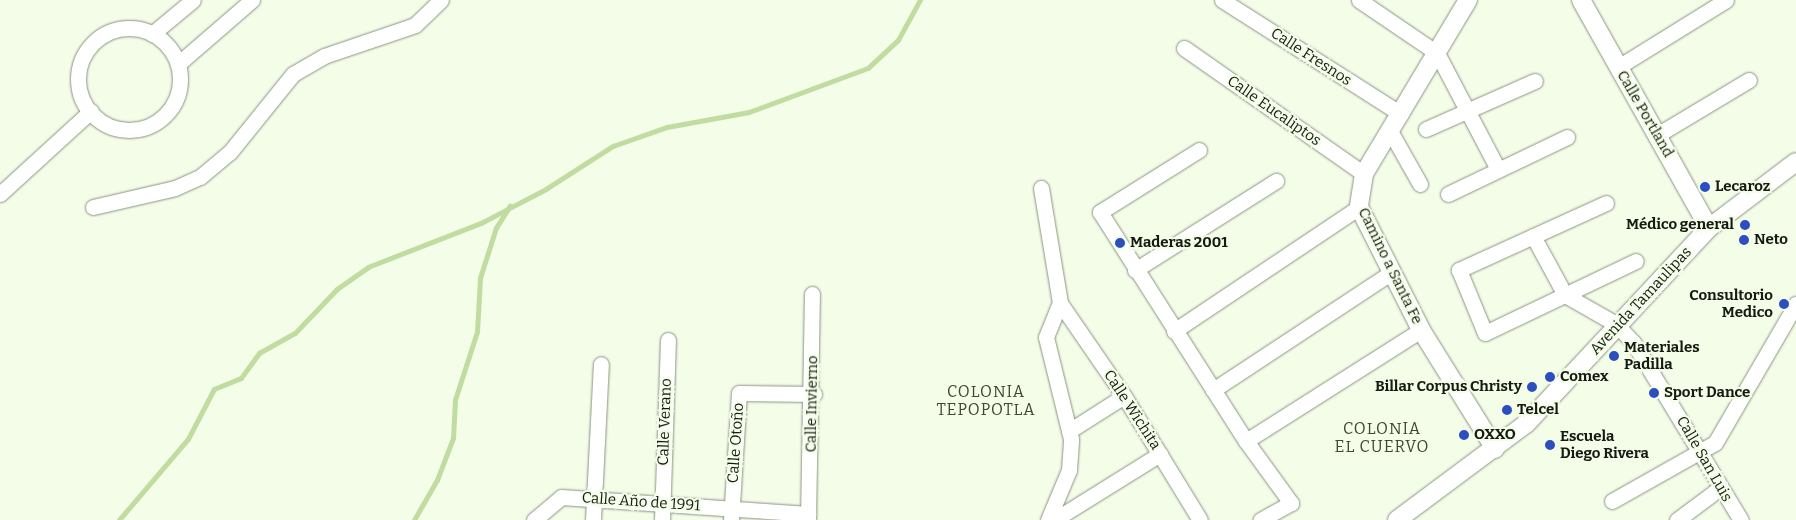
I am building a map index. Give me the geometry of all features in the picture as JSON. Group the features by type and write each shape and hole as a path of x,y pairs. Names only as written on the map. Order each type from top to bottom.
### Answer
{"street":[{"path":"152,34 192,0"},
{"path":"178,64 252,0"},
{"path":"93,206 175,188 200,177 230,152 293,74 324,56 415,25 441,0"},
{"name":"Calle Fresnos","path":"1222,0 1400,114"},
{"path":"1360,0 1437,52 1469,109 1498,169"},
{"name":"Camino a Santa Fe","path":"1468,0 1364,174 1359,207 1421,330 1495,450"},
{"name":"Calle Portland","path":"1582,0 1709,228"},
{"path":"1618,67 1726,0"},
{"path":"125,28 152,34 170,47 178,64 178,94 158,120 127,129 111,126 91,111 79,89 79,72 94,42 125,28"},
{"name":"Calle Eucaliptos","path":"1184,48 1364,174"},
{"path":"1657,135 1749,80"},
{"path":"1426,129 1535,81"},
{"path":"0,194 91,111"},
{"path":"1390,131 1420,184"},
{"path":"1448,194 1566,136"},
{"path":"1199,150 1100,212 1135,270 1246,441 1291,503 1260,520"},
{"name":"Avenida Tamaulipas","path":"1397,520 1495,450 1566,385 1616,324 1709,228 1796,162"},
{"path":"1135,270 1276,182"},
{"path":"1041,188 1060,303 1046,337 1069,431 1070,470 1048,520"},
{"path":"1606,203 1459,270 1485,333 1636,261"},
{"path":"1174,331 1359,207"},
{"path":"1533,236 1565,295"},
{"path":"1213,390 1392,272"},
{"name":"Calle Invierno","path":"808,517 814,394 812,294"},
{"name":"Calle San Luis","path":"1565,295 1616,324 1633,342 1703,452 1720,488 1741,520"},
{"name":"Calle Wichita","path":"1060,303 1124,396 1200,520"},
{"path":"1612,502 1703,452 1714,443 1796,304"},
{"path":"1246,441 1421,330"},
{"name":"Calle Verano","path":"662,520 668,340"},
{"path":"593,520 601,364"},
{"name":"Calle Otoño","path":"731,514 739,393 814,394"},
{"path":"1069,431 1124,396"},
{"path":"1054,520 1160,454"},
{"path":"1677,520 1720,488"},
{"name":"Calle Año de 1991","path":"536,516 561,497 663,504 731,514 808,517"}],"waterway":[{"path":"119,520 188,439 214,389 241,378 259,353 295,333 337,289 368,267 481,223 546,189 613,146 667,127 749,112 868,68 898,40 920,0"},
{"path":"414,520 437,480 453,438 455,400 477,332 480,278 496,228 510,206"}],"place":[{"name":"Lecaroz","path":"1705,187"},
{"name":"Médico general","path":"1745,225"},
{"name":"Neto","path":"1744,240"},
{"name":"Maderas 2001","path":"1120,243"},
{"name":"Consultorio Medico","path":"1784,304"},
{"name":"Materiales Padilla","path":"1614,356"},
{"name":"Comex","path":"1550,377"},
{"name":"Billar Corpus Christy","path":"1532,387"},
{"name":"Sport Dance","path":"1654,393"},
{"name":"Telcel","path":"1507,410"},
{"name":"OXXO","path":"1464,435"},
{"name":"Escuela Diego Rivera","path":"1550,445"}],"district":[{"name":"COLONIA TEPOPOTLA","path":"986,401"},
{"name":"COLONIA EL CUERVO","path":"1382,438"}]}
